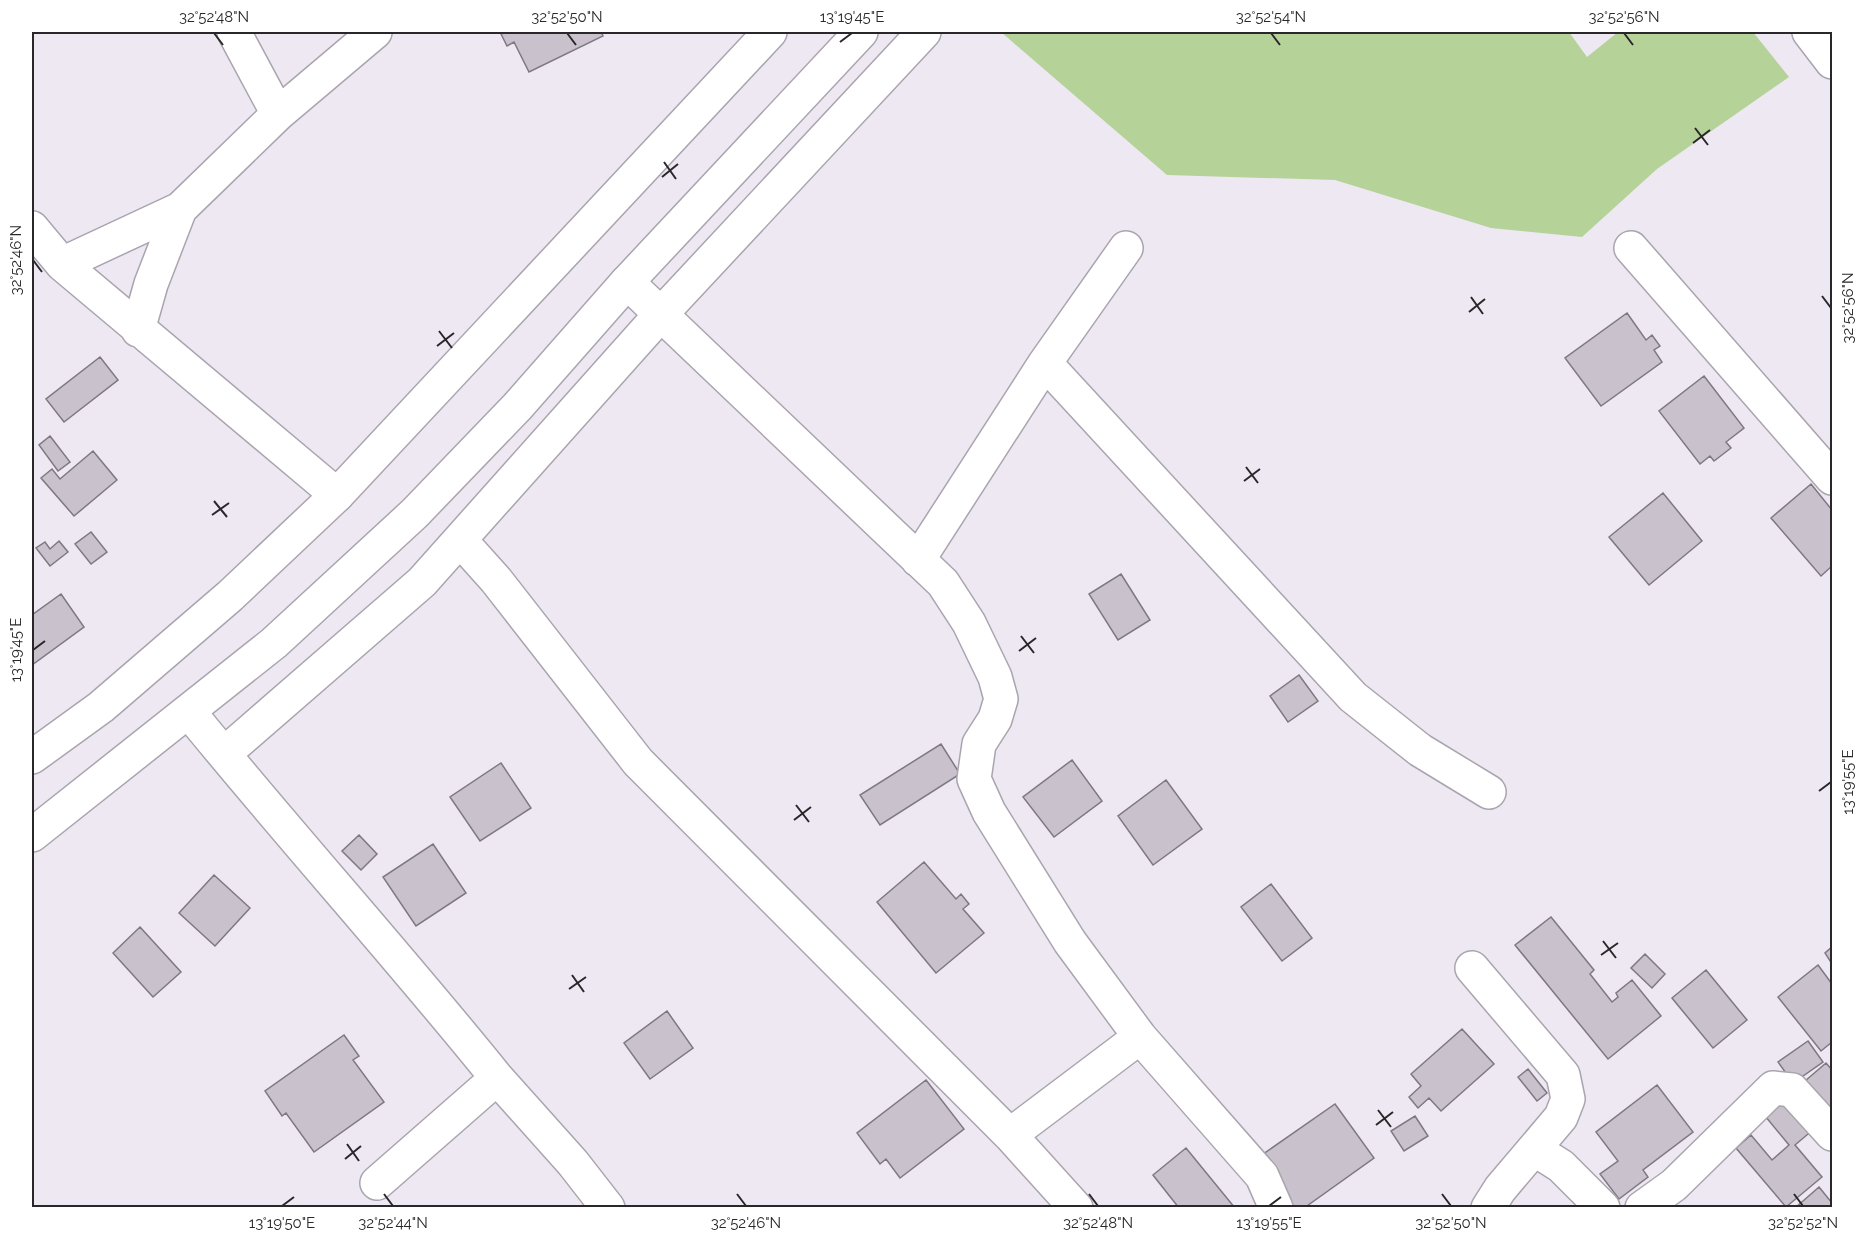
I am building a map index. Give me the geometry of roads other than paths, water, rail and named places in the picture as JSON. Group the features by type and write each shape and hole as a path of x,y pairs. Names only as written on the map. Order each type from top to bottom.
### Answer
{"main road":[{"path":"234,32 278,114"},
{"path":"62,264 180,209 278,114 375,32"},
{"path":"32,757 101,707 187,633 337,495 770,32"},
{"path":"32,835 274,643 406,522 517,407 627,282 861,32"},
{"path":"224,754 422,582 661,314 924,32"},
{"path":"1809,32 1833,62"},
{"path":"138,330 151,284 180,209"},
{"path":"32,228 62,264 337,495"},
{"path":"918,560 1046,363 1126,248"},
{"path":"1631,248 1833,478"},
{"path":"627,282 943,584 969,623 990,667 1001,699 995,719 979,744 974,779 989,812 1070,942 1140,1037 1262,1176 1276,1208"},
{"path":"1046,363 1353,697 1420,750 1489,792"},
{"path":"517,407 550,440"},
{"path":"460,541 496,580 638,762 1010,1135 1076,1208"},
{"path":"189,712 366,924 423,986 497,1078 573,1163 608,1208"},
{"path":"1472,968 1563,1075 1568,1099 1561,1117 1500,1189 1488,1208"},
{"path":"1010,1135 1140,1037"},
{"path":"377,1183 497,1078"},
{"path":"1642,1208 1674,1185 1773,1088 1792,1090 1833,1134"},
{"path":"1534,1149 1561,1166 1603,1208"}]}
